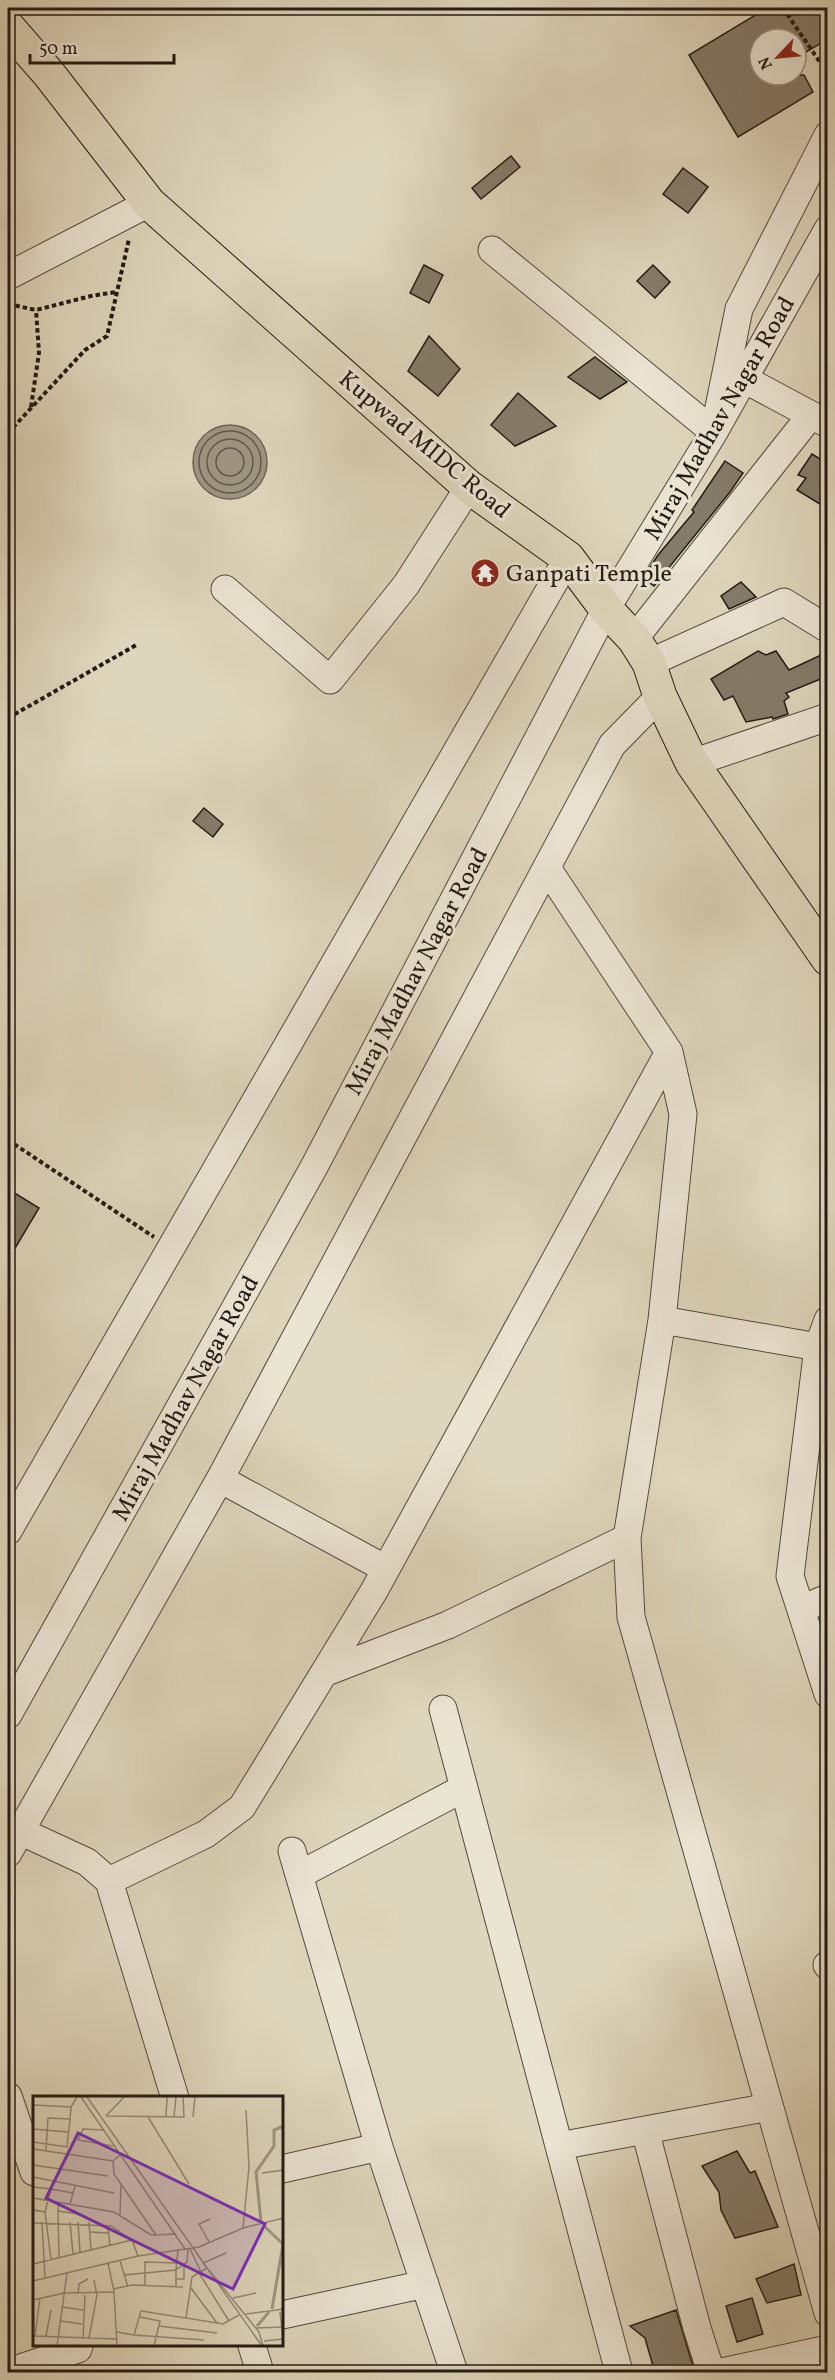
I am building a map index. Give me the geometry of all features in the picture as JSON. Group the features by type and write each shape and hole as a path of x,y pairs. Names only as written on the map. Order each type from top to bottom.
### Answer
{"main road":[{"name":"Kupwad MIDC Road","path":"8,27 49,74 142,206 469,487 568,558 606,609 642,651 660,696 692,763 828,960"}],"street":[{"path":"492,250 714,432 739,309 828,135"},
{"path":"8,276 142,206"},
{"name":"Miraj Madhav Nagar Road","path":"8,1715 314,1167 606,609 714,432 828,229"},
{"path":"642,651 819,419 744,378"},
{"path":"225,590 330,680 406,585 469,487"},
{"path":"8,1531 568,558"},
{"path":"642,651 784,602 827,628"},
{"path":"174,2096 110,1881 87,1862 14,1842 220,1479 612,745 660,696"},
{"path":"692,763 828,717"},
{"path":"547,868 669,1052 683,1114 662,1320 627,1538 631,1617 769,2107 817,2232 828,2313"},
{"path":"110,1881 206,1834 242,1807 386,1569 669,1052"},
{"path":"662,1320 818,1347"},
{"path":"828,1320 818,1347 790,1576 828,1694"},
{"path":"220,1479 386,1569"},
{"path":"324,1673 448,1624 627,1538"},
{"path":"801,1610 828,1598"},
{"path":"443,1709 619,2373"},
{"path":"454,2373 379,2147 295,1863 464,1788"},
{"path":"8,2096 33,2169"},
{"path":"559,2146 769,2107"},
{"path":"645,2130 711,2373"},
{"path":"284,2169 379,2147"},
{"path":"284,2315 424,2284"},
{"path":"8,2372 79,2347"},
{"path":"252,2347 260,2373"},
{"path":"722,2373 828,2349"}],"path":[{"path":"783,8 828,74"},
{"path":"8,433 85,350 107,336 116,292 142,206"},
{"path":"8,304 36,310 116,292"},
{"path":"31,408 39,353 36,310"},
{"path":"8,718 138,644"},
{"path":"8,1140 170,1247"}],"water":[{"path":"230,425 244,428 256,436 264,448 267,462 264,476 256,488 244,496 230,499 216,496 204,488 196,476 193,462 196,448 204,436 216,428"}],"building":[{"path":"767,8 828,8 828,39 808,51 808,27 748,27 748,87 808,87 808,83 813,92 738,137 689,55"},
{"path":"511,156 520,167 481,199 472,188"},
{"path":"683,168 708,187 688,213 663,194"},
{"path":"424,265 443,275 429,303 410,293"},
{"path":"653,265 670,282 655,298 637,281"},
{"path":"429,336 460,369 438,396 408,371"},
{"path":"595,357 627,382 600,399 568,377"},
{"path":"518,393 556,426 515,446 491,425"},
{"path":"812,454 828,464 828,509 797,490 806,478 798,475"},
{"path":"725,461 743,473 654,586 643,578 658,555 694,512 692,510"},
{"path":"741,582 756,597 729,609 721,596"},
{"path":"758,651 766,655 776,651 789,670 821,655 828,676 786,693 789,697 784,701 788,714 773,719 772,717 746,722 733,696 724,700 711,679"},
{"path":"204,808 223,824 213,837 193,821"},
{"path":"8,1189 39,1208 8,1260"},
{"path":"737,2151 750,2173 755,2171 778,2227 735,2238 721,2210 719,2192 702,2166"},
{"path":"794,2264 801,2295 767,2303 756,2279"},
{"path":"752,2298 763,2334 737,2342 726,2306"},
{"path":"676,2310 695,2373 655,2373 645,2338 630,2326"}],"place":[{"name":"Ganpati Temple","path":"485,573"}]}
